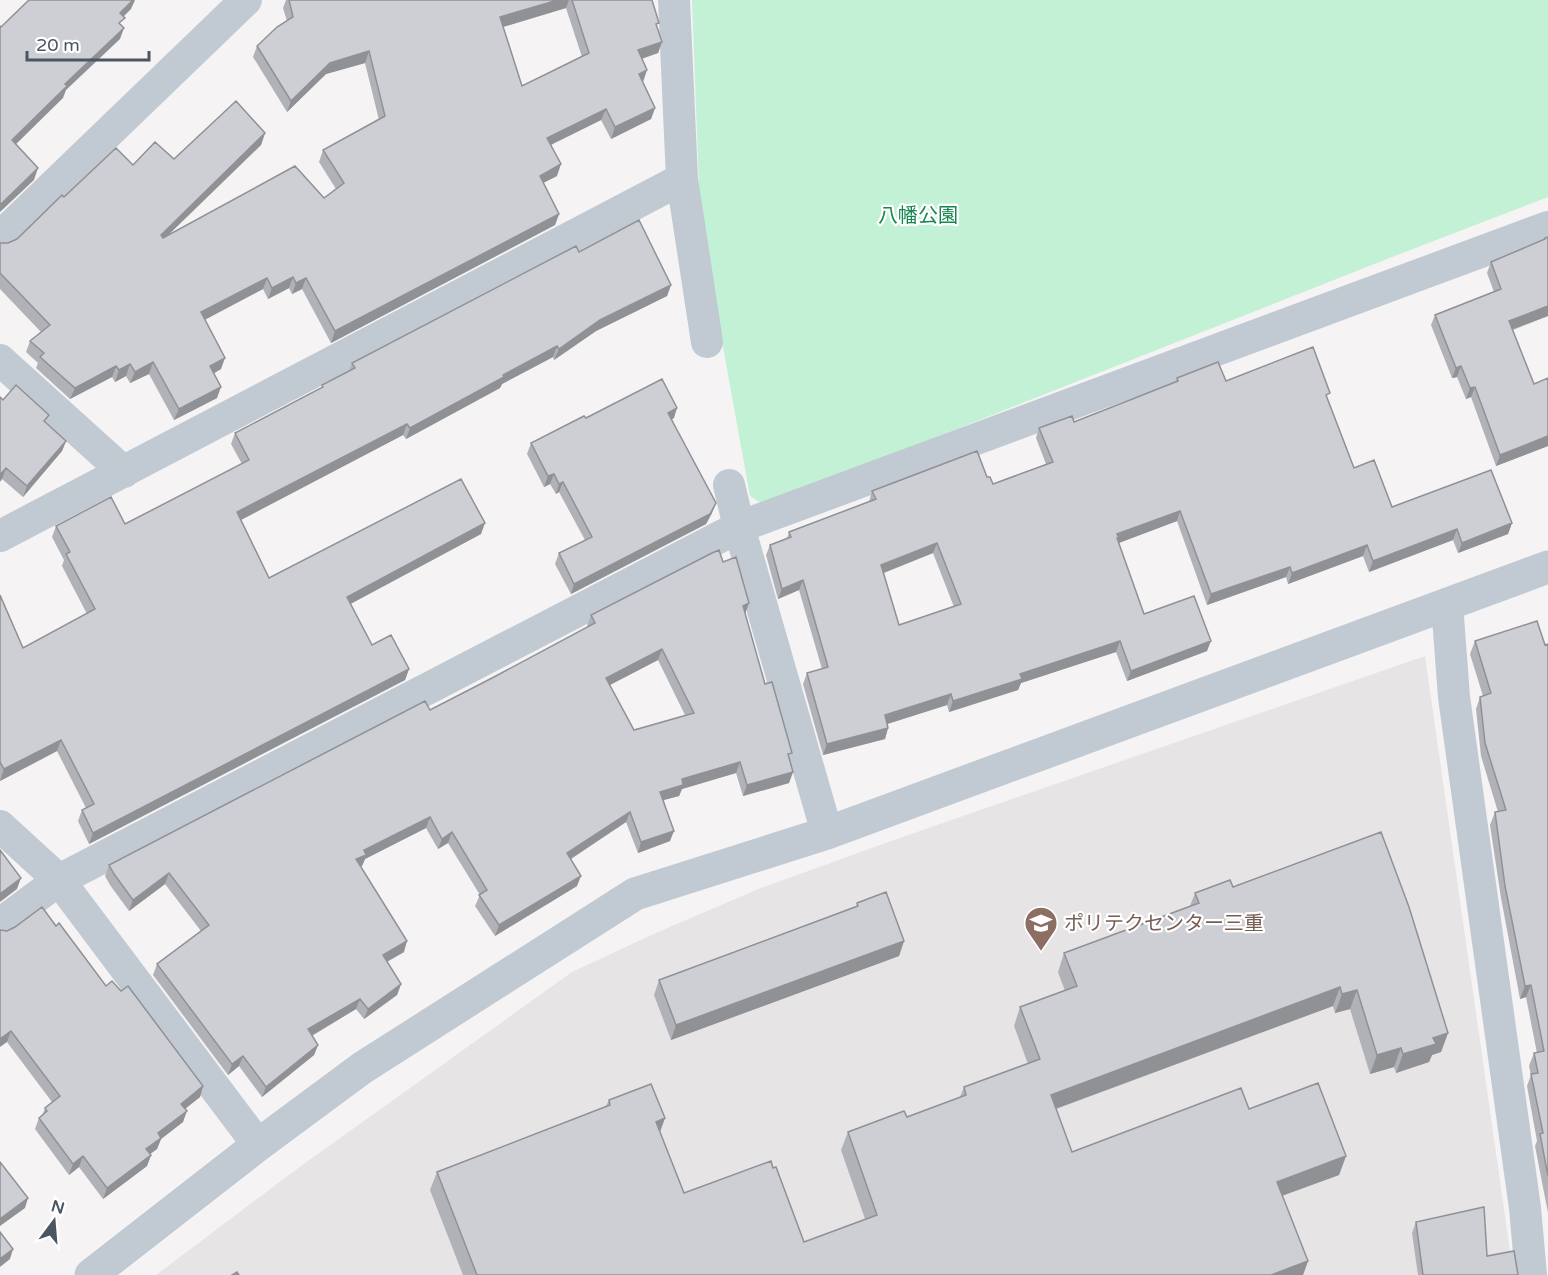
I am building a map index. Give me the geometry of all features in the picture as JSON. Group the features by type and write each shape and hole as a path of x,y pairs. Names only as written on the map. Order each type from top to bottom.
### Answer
{"street":[{"path":"0,237 246,0"},
{"path":"674,0 682,179 706,342"},
{"path":"0,536 682,179"},
{"path":"0,924 59,880 739,527 1548,227"},
{"path":"0,360 124,472"},
{"path":"729,485 827,833"},
{"path":"91,1275 258,1144 362,1068 634,894 827,833 1548,567"},
{"path":"1447,604 1454,698 1525,1208 1531,1275"},
{"path":"0,826 59,880 258,1144"}],"shaded area":[{"name":"ポリテクセンター三重","path":"1425,656 1510,1251 1415,1275 156,1275 301,1166 572,972 761,888"}],"green space":[{"name":"八幡公園","path":"692,0 1548,0 1548,197 764,505 750,496 721,336 699,188"}],"building":[{"path":"29,0 133,0 120,13 125,18 119,23 124,28 65,84 67,86 12,140 38,168 0,205 0,26"},
{"path":"289,0 558,0 500,17 522,86 589,53 572,0 652,0 662,42 638,50 647,70 639,74 655,108 615,127 606,109 547,138 561,164 540,176 559,214 335,331 306,278 296,283 293,277 272,288 267,278 201,312 225,358 210,366 221,387 179,409 153,362 135,372 130,364 119,370 116,366 75,388 40,357 44,353 30,341 50,325 0,273 0,243 8,243 17,239 62,195 64,197 116,148 133,165 155,142 174,159 236,101 265,133 161,235 163,238 295,166 324,198 344,183 323,150 385,116 369,51 330,63 291,101 257,46 277,27 293,17"},
{"path":"639,220 671,285 600,320 559,349 557,346 410,428 407,424 237,512 269,578 461,479 485,523 347,597 372,645 391,635 409,669 93,833 82,810 94,804 61,740 4,769 0,762 0,595 23,648 95,609 66,554 70,552 56,526 111,497 125,524 249,460 235,433 355,368 352,363 576,246 579,252"},
{"path":"1548,237 1548,306 1509,321 1534,384 1548,378 1548,436 1500,455 1475,387 1470,388 1461,366 1456,368 1435,315 1501,289 1491,262"},
{"path":"1313,347 1330,393 1326,395 1354,468 1374,460 1392,507 1491,470 1512,523 1462,543 1457,529 1373,561 1367,545 1292,573 1290,567 1211,594 1180,511 1117,534 1119,538 1117,538 1144,614 1194,596 1211,641 1131,671 1120,641 1020,674 1022,679 953,701 951,694 885,715 888,728 827,744 807,673 828,667 803,580 782,589 770,545 791,537 789,532 876,499 872,491 977,451 987,477 990,477 993,484 1053,462 1039,428 1072,416 1074,422 1178,381 1177,378 1218,362 1226,381","holes":["937,543 961,604 899,625 881,565"]},
{"path":"662,379 677,408 668,413 716,503 710,514 574,584 559,553 592,537 563,482 559,484 554,474 548,476 531,443"},
{"path":"16,385 49,415 44,421 66,441 27,486 6,468 0,475 0,397 3,400"},
{"path":"719,550 723,562 736,557 749,603 743,606 765,684 772,682 792,753 788,754 793,772 747,785 740,762 682,779 683,785 660,792 674,831 641,842 630,812 567,853 581,876 499,925 479,895 487,890 452,832 442,839 430,817 364,850 366,855 356,859 407,941 383,955 401,984 368,1009 360,999 308,1029 318,1045 266,1087 243,1056 232,1064 157,964 209,925 169,873 133,900 109,865 425,701 430,710 494,677 595,623 591,615","holes":["662,649 694,713 634,730 606,678"]},
{"path":"1537,621 1545,645 1548,644 1548,1176 1540,1134 1543,1133 1531,1074 1538,1073 1534,1053 1544,1051 1531,985 1525,986 1505,886 1495,812 1506,810 1485,743 1480,697 1491,693 1475,641"},
{"path":"1381,832 1409,907 1448,1033 1433,1038 1436,1044 1403,1054 1401,1048 1377,1055 1357,990 1342,994 1340,987 1051,1095 1072,1152 1241,1088 1249,1109 1318,1083 1346,1156 1277,1182 1308,1261 1271,1275 477,1275 437,1172 610,1105 609,1100 651,1084 665,1118 656,1122 684,1193 771,1161 773,1168 776,1167 804,1242 877,1215 848,1132 904,1111 907,1117 966,1095 964,1087 1040,1059 1020,1007 1077,986 1064,953 1199,903 1195,893 1230,880 1233,887"},
{"path":"0,850 21,878 0,894"},
{"path":"886,892 904,941 676,1025 659,980 858,906 857,903"},
{"path":"42,907 56,926 59,923 106,986 112,981 121,991 128,986 203,1086 181,1104 187,1111 158,1133 161,1138 146,1149 151,1155 107,1188 83,1156 73,1164 39,1118 47,1111 45,1108 60,1096 11,1031 0,1039 0,930 7,931 15,927"},
{"path":"0,1162 28,1198 0,1219"},
{"path":"1484,1207 1487,1256 1514,1251 1518,1275 1423,1275 1416,1222"},
{"path":"0,1232 13,1249 0,1259"}],"place":[{"name":"ポリテクセンター三重","path":"1041,952"}]}
